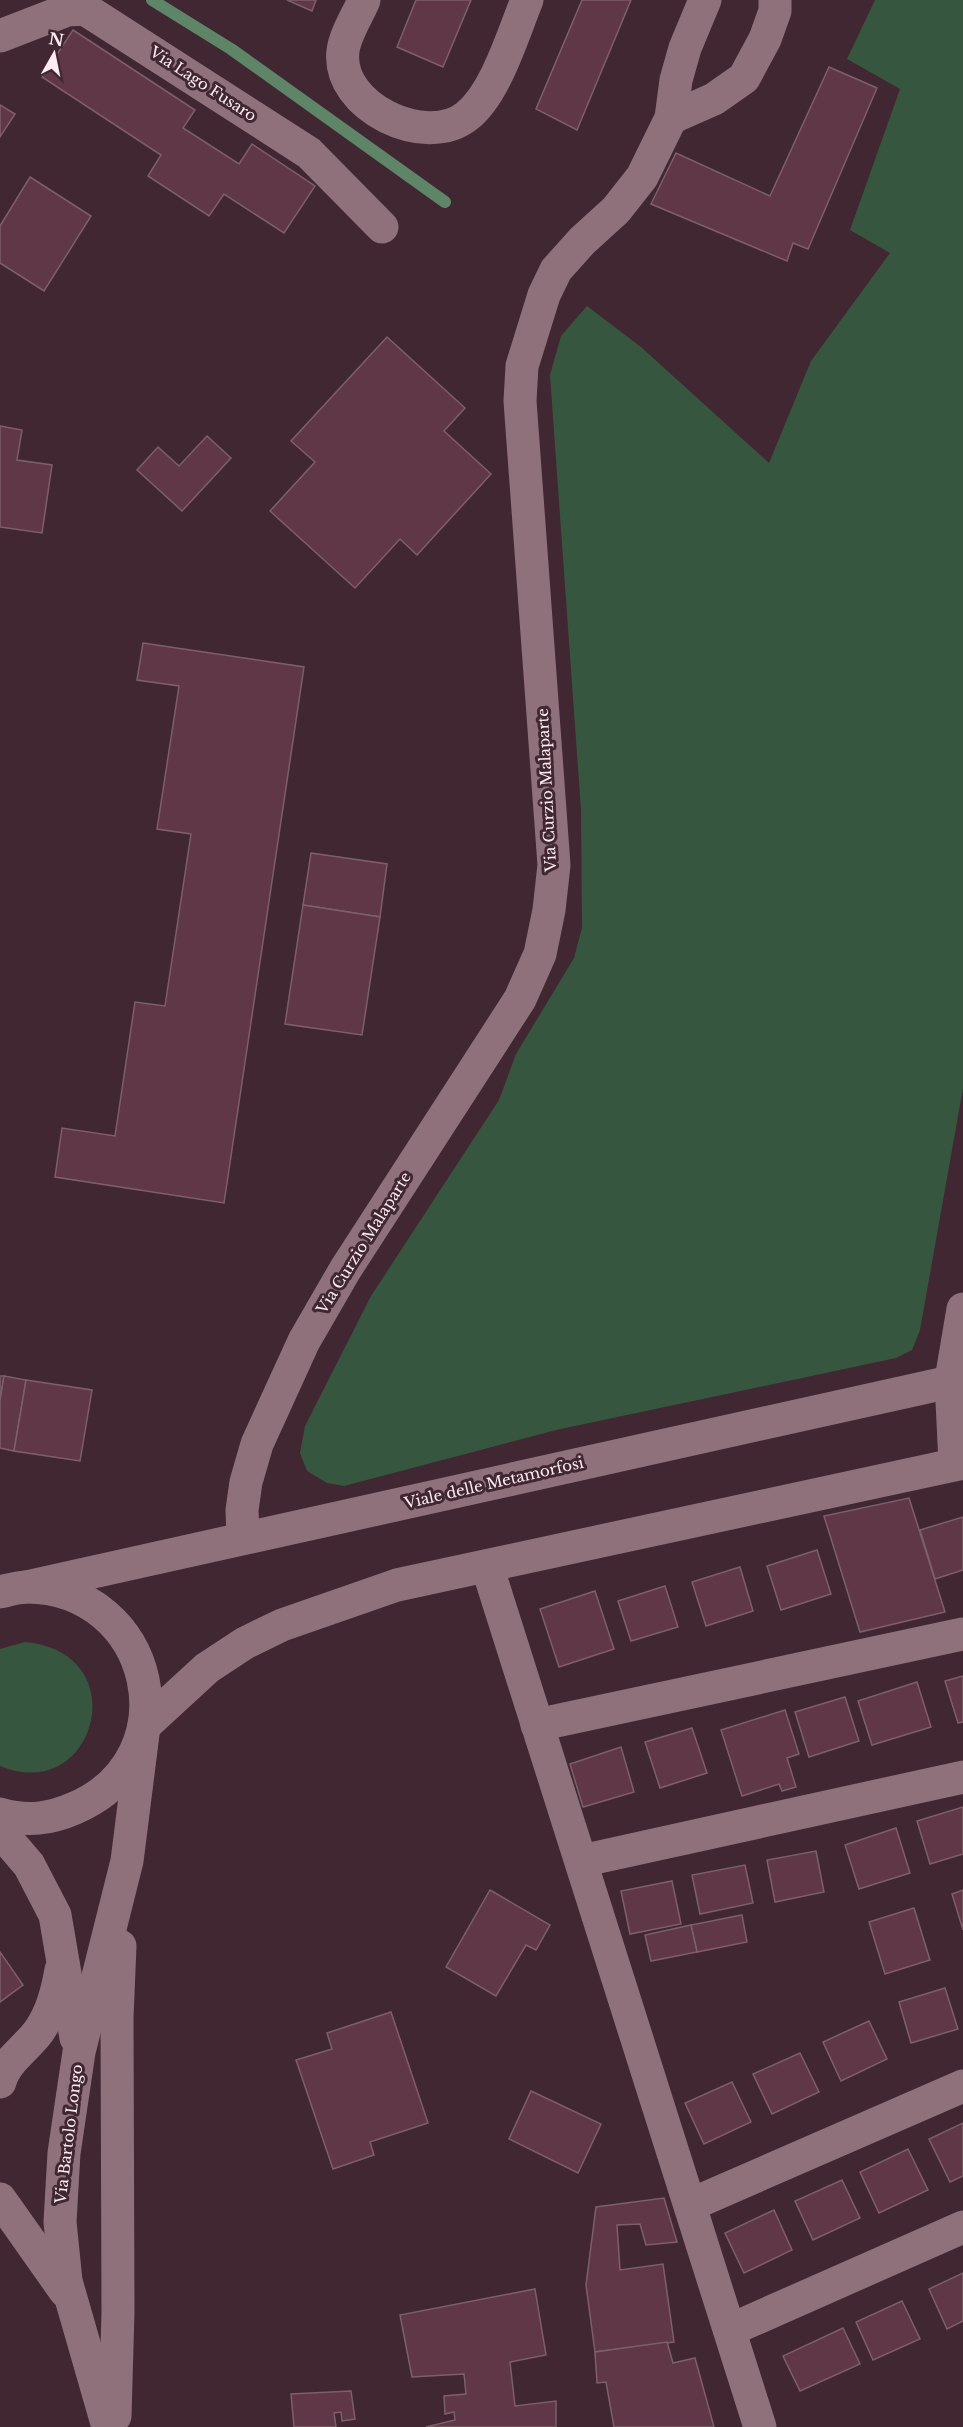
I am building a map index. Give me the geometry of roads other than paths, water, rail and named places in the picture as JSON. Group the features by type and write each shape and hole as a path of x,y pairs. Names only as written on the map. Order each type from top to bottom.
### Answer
{"street":[{"path":"364,0 343,50 350,83 359,98 376,111 403,124 428,127 453,124 466,117 479,104 489,90 527,0"},
{"name":"Via Curzio Malaparte","path":"243,1538 242,1510 257,1444 304,1341 345,1270 520,999 540,954 549,910 554,865 519,401 522,366 531,329 556,270 582,241 616,210 642,177 671,118 676,80 685,48 705,0"},
{"path":"671,118 714,99 744,78 765,39 775,11 775,0"},
{"name":"Via Lago Fusaro","path":"0,36 67,10 85,9 309,153 382,227"},
{"path":"144,1726 207,1668 245,1643 282,1625 397,1585 959,1464 957,1379 963,1309"},
{"name":"Viale delle Metamorfosi","path":"13,1589 957,1379"},
{"path":"487,1566 760,2427"},
{"path":"0,1814 12,1818 35,1819 58,1816 95,1800 117,1780 132,1760 144,1726 147,1703 145,1680 130,1643 109,1617 87,1602 62,1591 13,1589"},
{"path":"537,1725 963,1634"},
{"name":"Via Bartolo Longo","path":"108,2427 66,2281 60,2222 64,2153 79,2052 127,1861 144,1726"},
{"path":"581,1861 963,1777"},
{"name":"Via Bartolo Longo","path":"0,1831 29,1865 56,1915 79,2052"},
{"path":"115,2427 118,2312 118,1959 127,1861"},
{"path":"0,2082 1,2076 16,2055 39,2031 55,2002 63,1959"},
{"path":"690,2205 963,2086"},
{"path":"0,2199 72,2300"},
{"path":"730,2330 963,2228"}],"waterway":[{"path":"152,0 231,49 445,202"}]}
